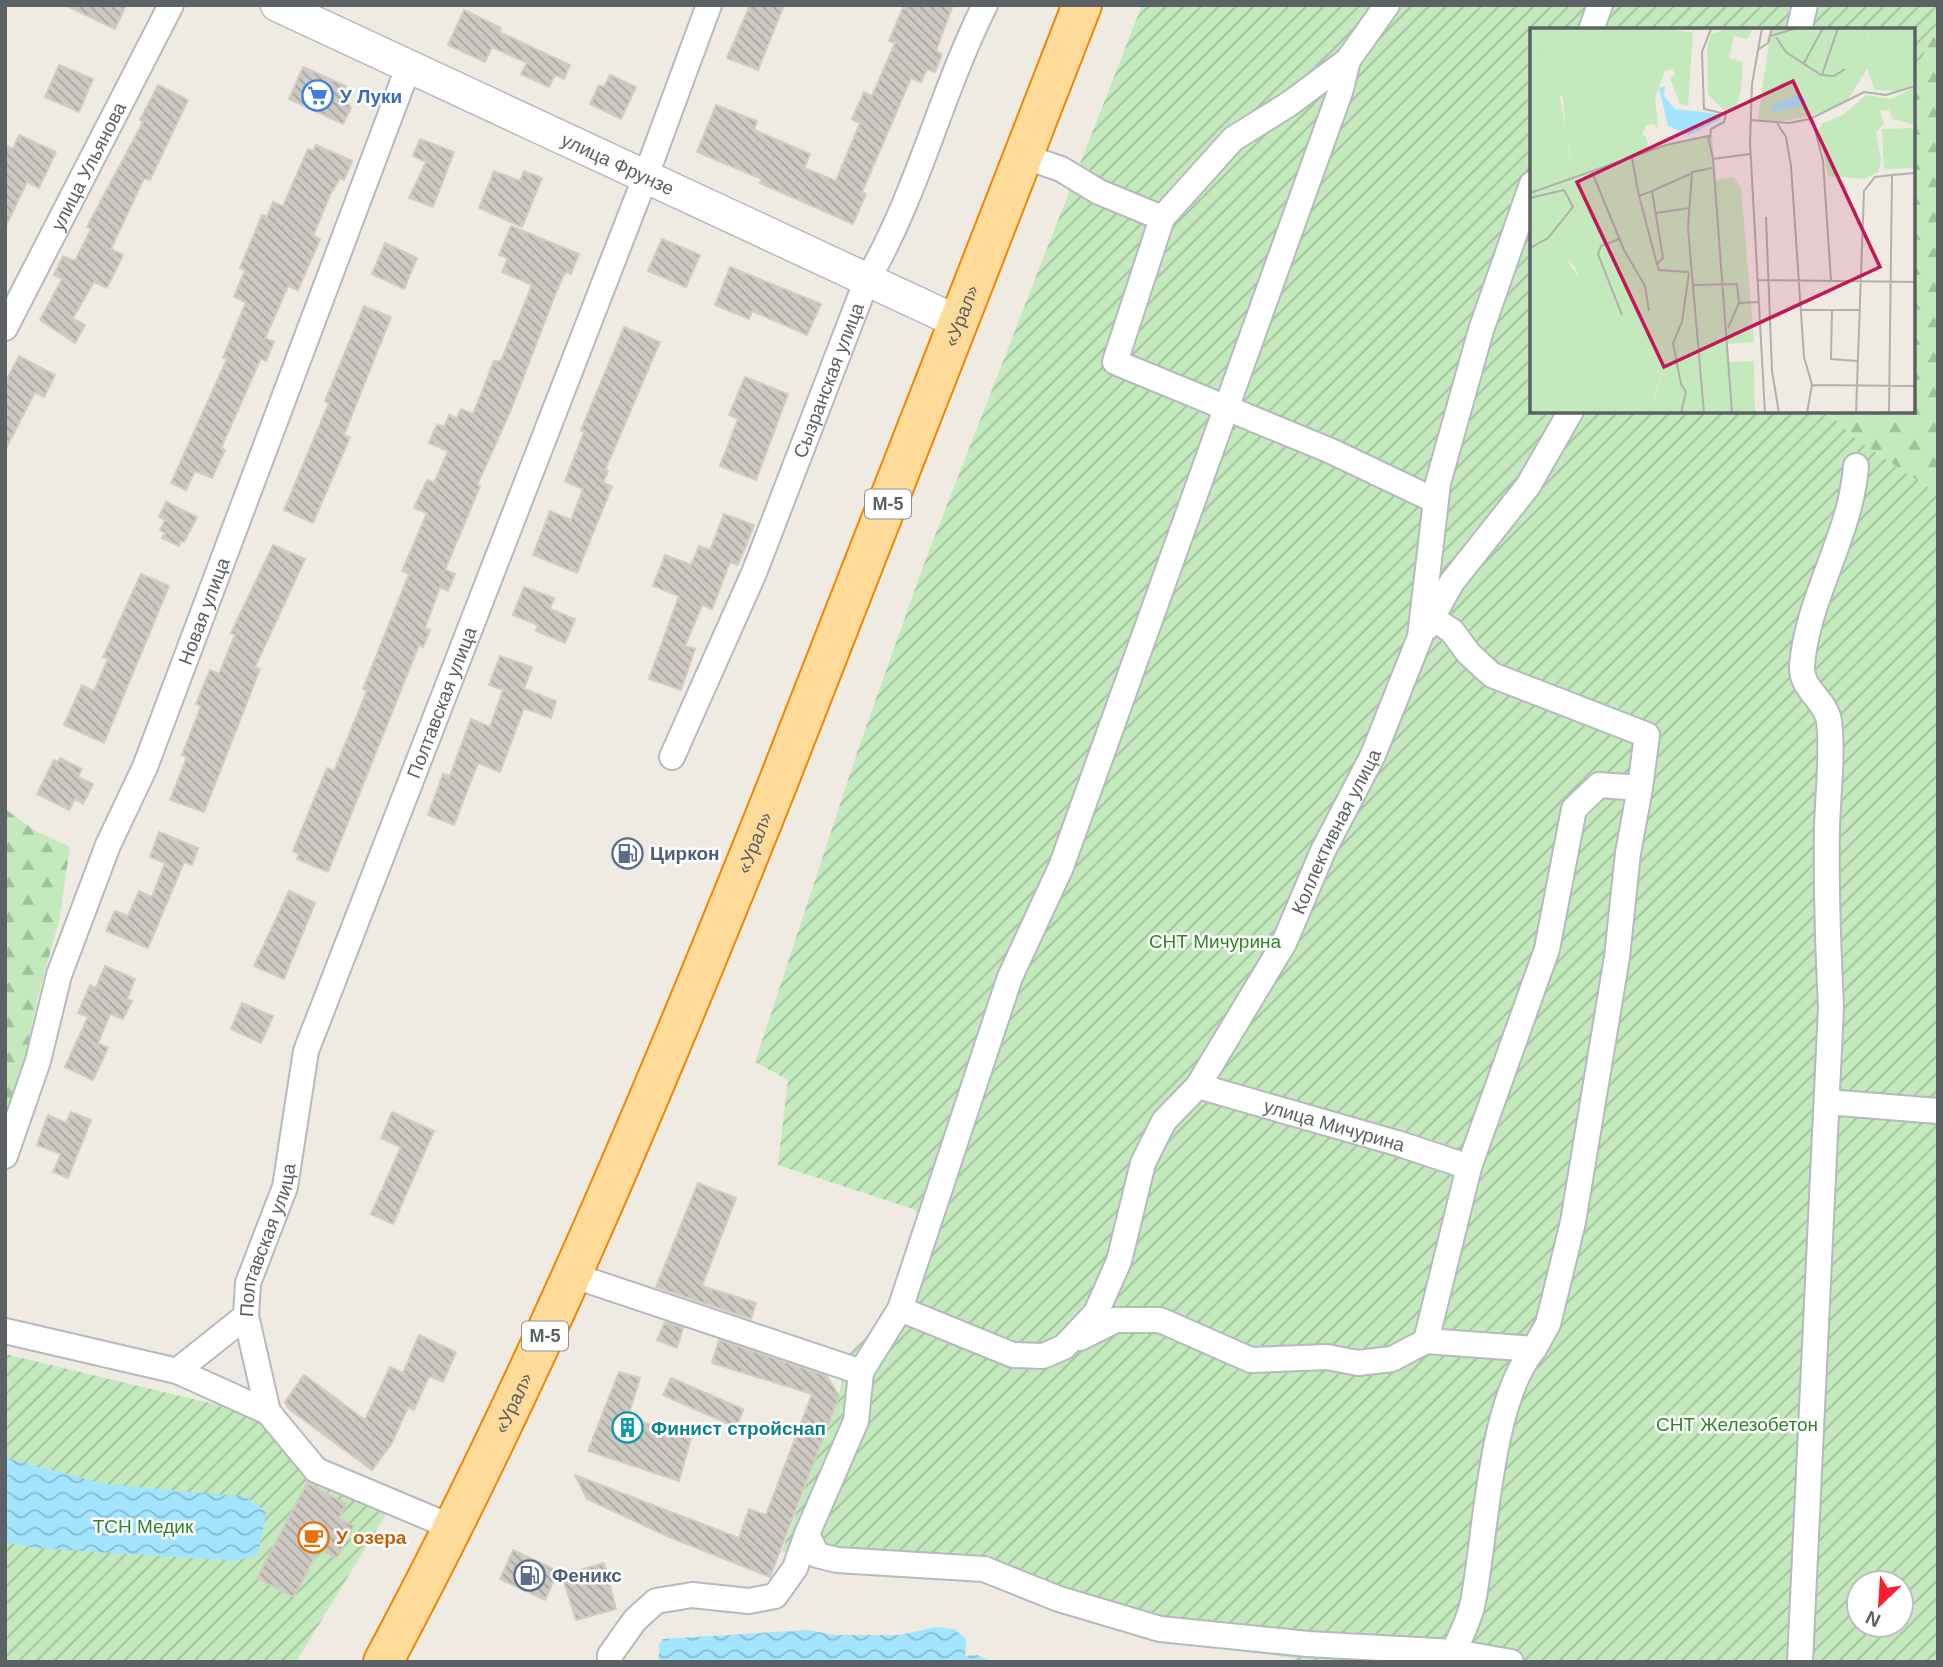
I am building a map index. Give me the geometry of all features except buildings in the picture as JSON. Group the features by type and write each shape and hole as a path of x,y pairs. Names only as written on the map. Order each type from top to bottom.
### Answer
{"highway":[{"name":"«Урал»","path":"383,1662 454,1528 572,1275 696,989 1082,5"}],"street":[{"name":"улица Ульянова","path":"5,328 171,5"},
{"name":"улица Фрунзе","path":"277,5 866,282 958,322"},
{"name":"Полтавская улица","path":"268,1412 246,1316 248,1283 285,1187 306,1051 645,178 709,5"},
{"name":"Сызранская улица","path":"672,757 754,573 866,282 885,251 962,50 985,5"},
{"path":"1387,5 1348,60 1289,104 1233,139 1162,218 1115,362 1331,451 1434,500"},
{"path":"1592,28 1600,5"},
{"path":"1799,28 1805,5"},
{"path":"610,1662 610,1655 635,1620 656,1601 692,1595 749,1601 775,1596 795,1568 856,1421 861,1372 900,1309 1010,977 1061,867 1340,92 1348,60"},
{"name":"Новая улица","path":"5,1156 38,1061 59,975 108,845 145,766 408,68"},
{"path":"1023,156 1061,169 1098,192 1162,218"},
{"name":"Коллективная улица","path":"1064,1347 1096,1313 1119,1261 1143,1163 1164,1121 1198,1086 1284,943 1323,851 1373,755 1426,627 1434,500 1481,330 1530,190"},
{"path":"1454,1653 1472,1605 1495,1454 1519,1367 1534,1349 1548,1324 1573,1222 1617,957 1628,853 1647,735 1492,674 1469,654 1452,631 1426,627 1452,582 1528,486 1570,413"},
{"path":"1800,1662 1831,1007 1826,902 1829,717 1808,690 1801,667 1814,606 1825,585 1854,491 1856,466"},
{"path":"1426,1341 1469,1167 1547,949 1574,808 1599,785 1640,788"},
{"name":"улица Мичурина","path":"1198,1086 1400,1143 1469,1167"},
{"path":"1827,1102 1938,1111"},
{"path":"572,1275 861,1372"},
{"path":"900,1309 1013,1355 1043,1356 1116,1320 1160,1320 1251,1360 1327,1357 1358,1363 1392,1359 1426,1341 1534,1349"},
{"path":"177,1371 246,1316"},
{"path":"5,1331 177,1371 268,1412 316,1470 454,1528"},
{"path":"807,1534 817,1555 837,1560 984,1569 1059,1599 1160,1629 1308,1644 1454,1653 1511,1662"}],"green space":[{"name":"СНТ Мичурина","path":"1142,5 1938,5 1938,24 1915,73 1915,28 1530,28 1530,413 1829,413 1857,440 1938,494 1938,1662 1295,1662 1295,1658 1157,1640 975,1579 812,1565 782,1551 839,1396 846,1356 863,1341 886,1309 902,1274 921,1215 913,1209 778,1165 788,1080 755,1062 860,744 924,564"},
{"path":"1938,24 1938,494 1857,440 1829,413 1915,413 1915,73"},
{"path":"5,809 34,830 70,847 59,921 38,997 14,1109 5,1133"},
{"name":"ТСН Медик","path":"5,1354 247,1412 388,1511 296,1662 5,1662"}],"water":[{"path":"5,1458 105,1484 246,1497 266,1512 258,1555 236,1561 36,1548 5,1542"},
{"path":"937,1627 954,1629 966,1639 965,1656 977,1655 994,1662 659,1662 659,1644 663,1639 808,1630 836,1635 899,1635"}],"place":[{"name":"У Луки","path":"317,96"},
{"name":"Циркон","path":"627,853"},
{"name":"Финист стройснап","path":"628,1428"},
{"name":"У озера","path":"313,1537"},
{"name":"Феникс","path":"529,1575"}],"park label":[{"name":"СНТ Железобетон","path":"1737,1424"}]}
